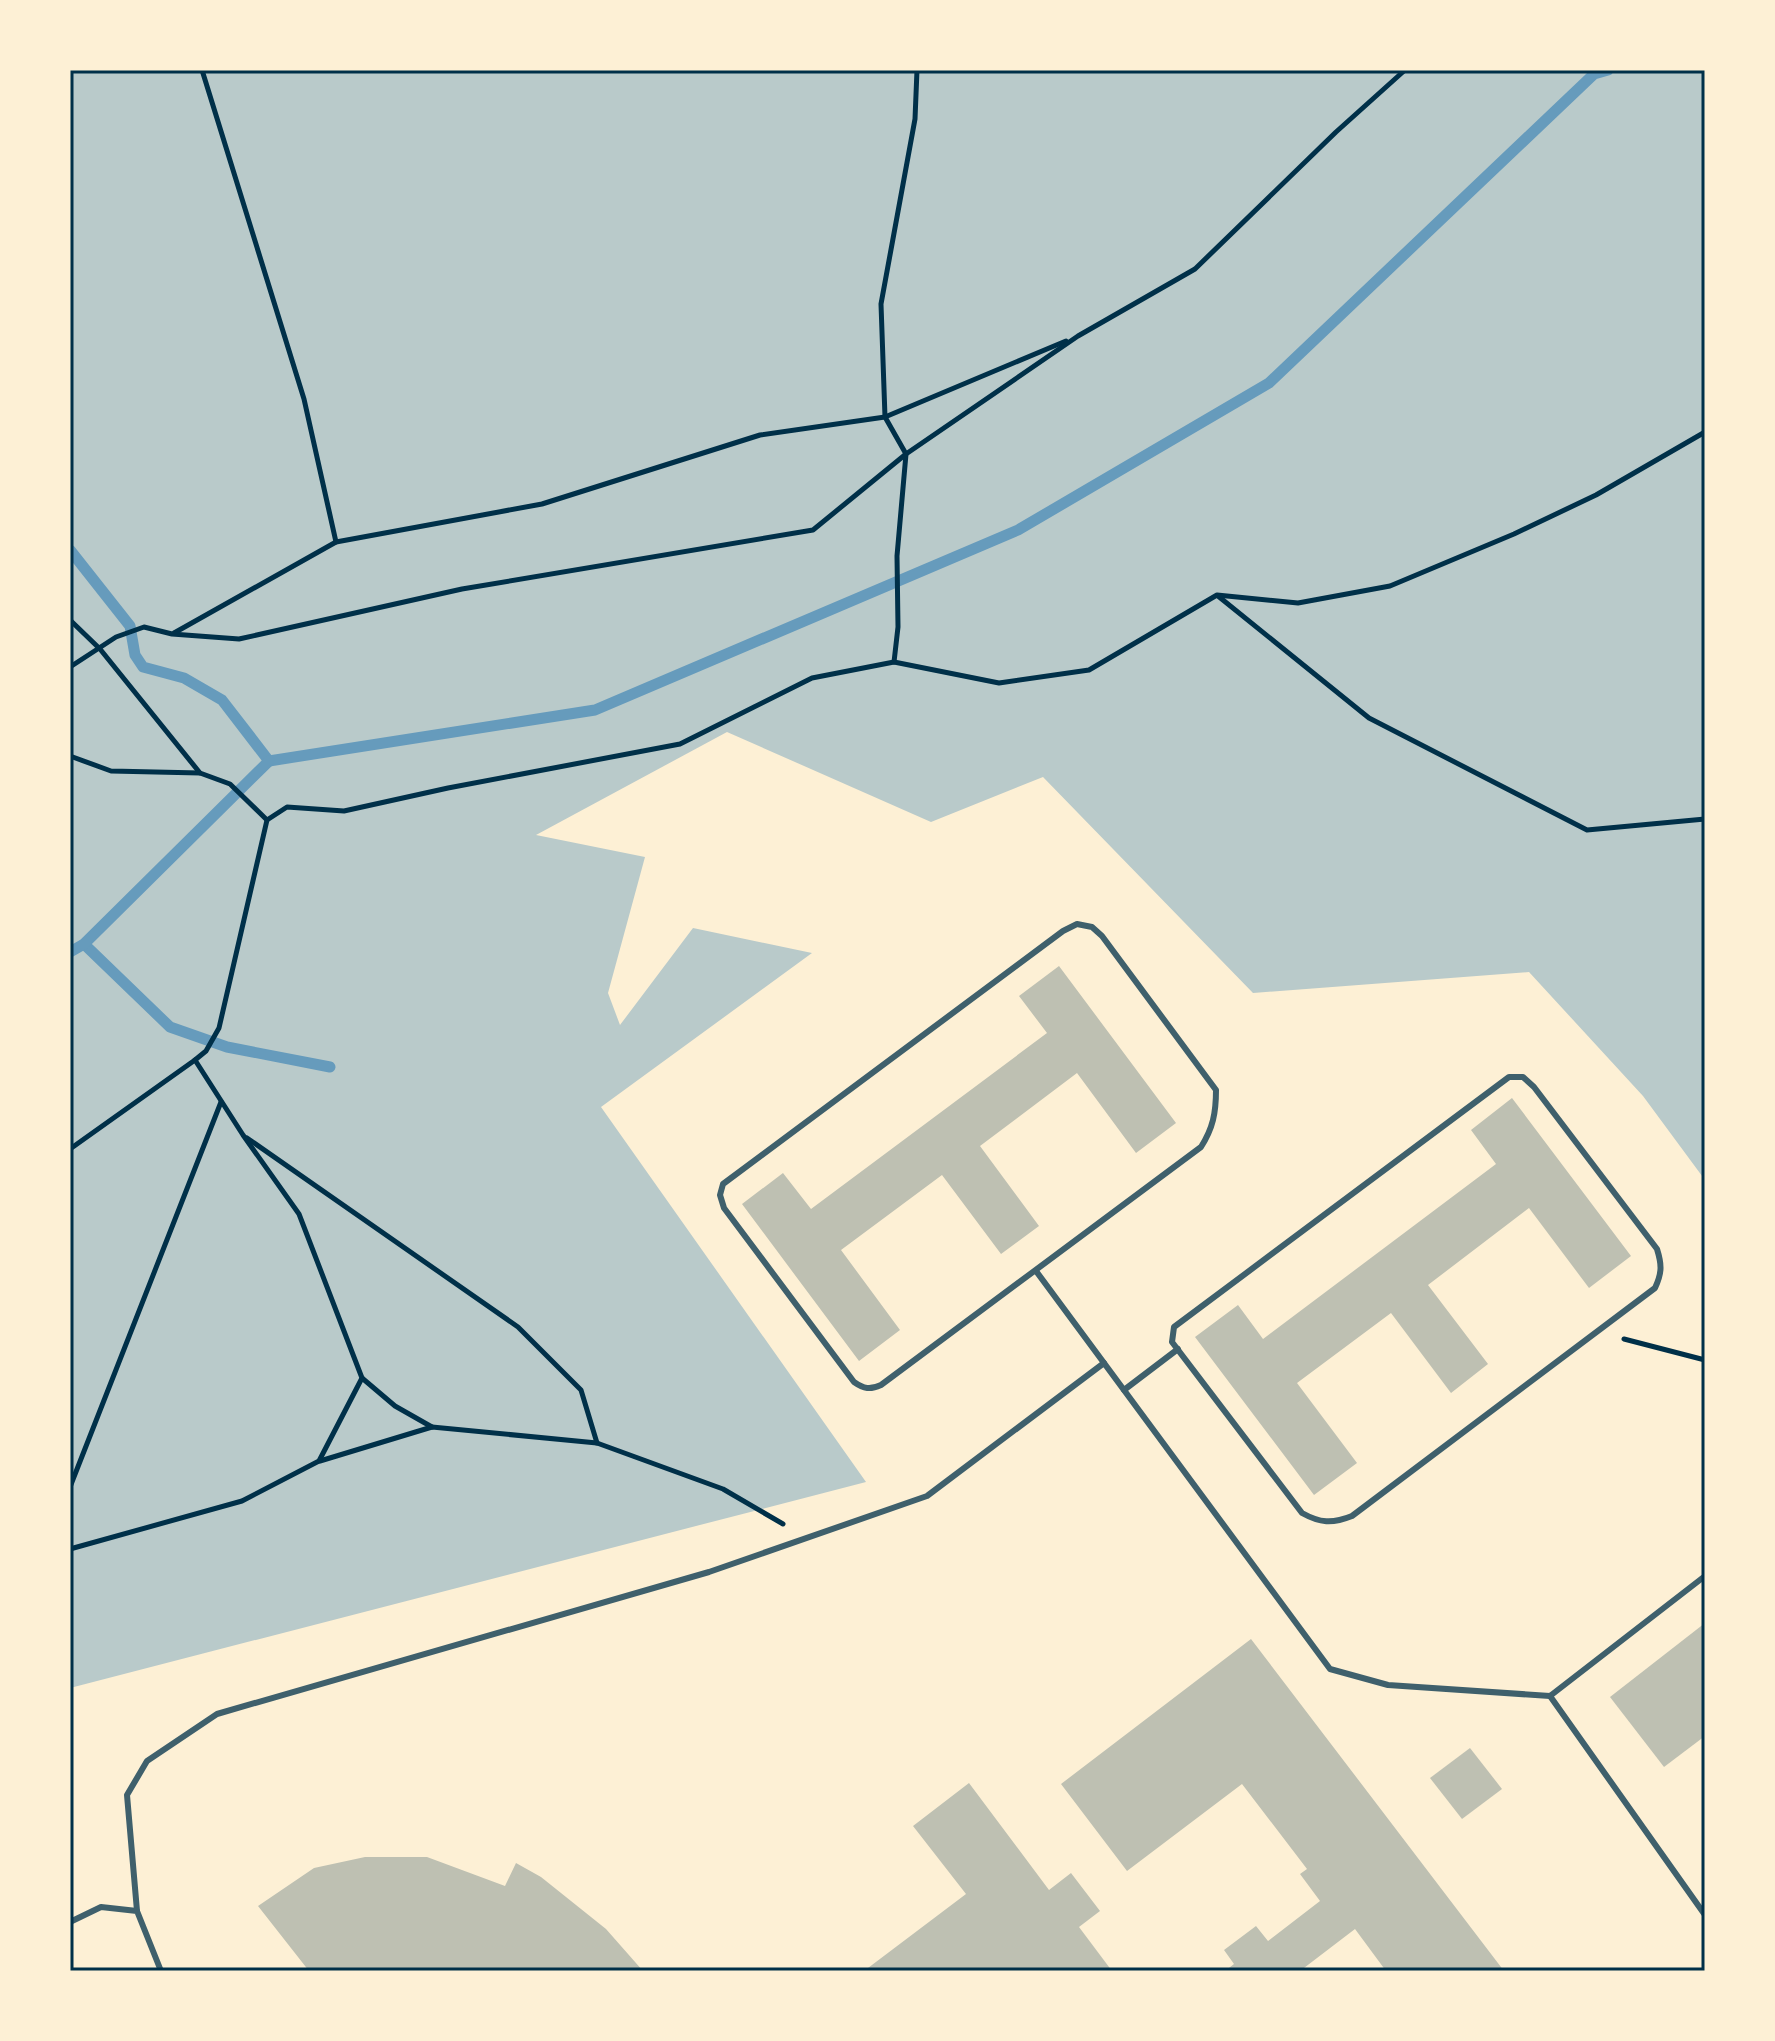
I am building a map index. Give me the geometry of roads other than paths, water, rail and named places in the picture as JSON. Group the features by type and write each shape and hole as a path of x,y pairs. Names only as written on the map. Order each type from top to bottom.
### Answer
{"lane":[{"path":"1077,924 1092,927 1102,936 1216,1090 1216,1115 1201,1147 1036,1271 881,1385 872,1389 862,1388 854,1382 724,1208 720,1195 723,1184 734,1174 1063,931 1077,924"},
{"path":"1509,1077 1523,1077 1534,1087 1657,1249 1662,1263 1661,1276 1655,1288 1352,1516 1337,1522 1318,1522 1302,1513 1178,1349 1172,1342 1174,1327 1509,1077"},
{"path":"1036,1271 1330,1669 1388,1685 1550,1696 1705,1576"},
{"path":"1124,1390 1178,1349"},
{"path":"161,1971 137,1911 127,1795 147,1761 217,1714 693,1576 927,1496 1104,1363"},
{"path":"1550,1696 1705,1915"},
{"path":"70,1922 101,1907 137,1911"}],"waterway":[{"path":"269,761 595,710 1018,530 1269,383 1594,74 1608,70"},
{"path":"70,550 130,626 135,655 143,667 184,678 222,700 269,761"},
{"path":"70,952 84,944 269,761"},
{"path":"84,944 170,1027 227,1047 330,1067"}]}
